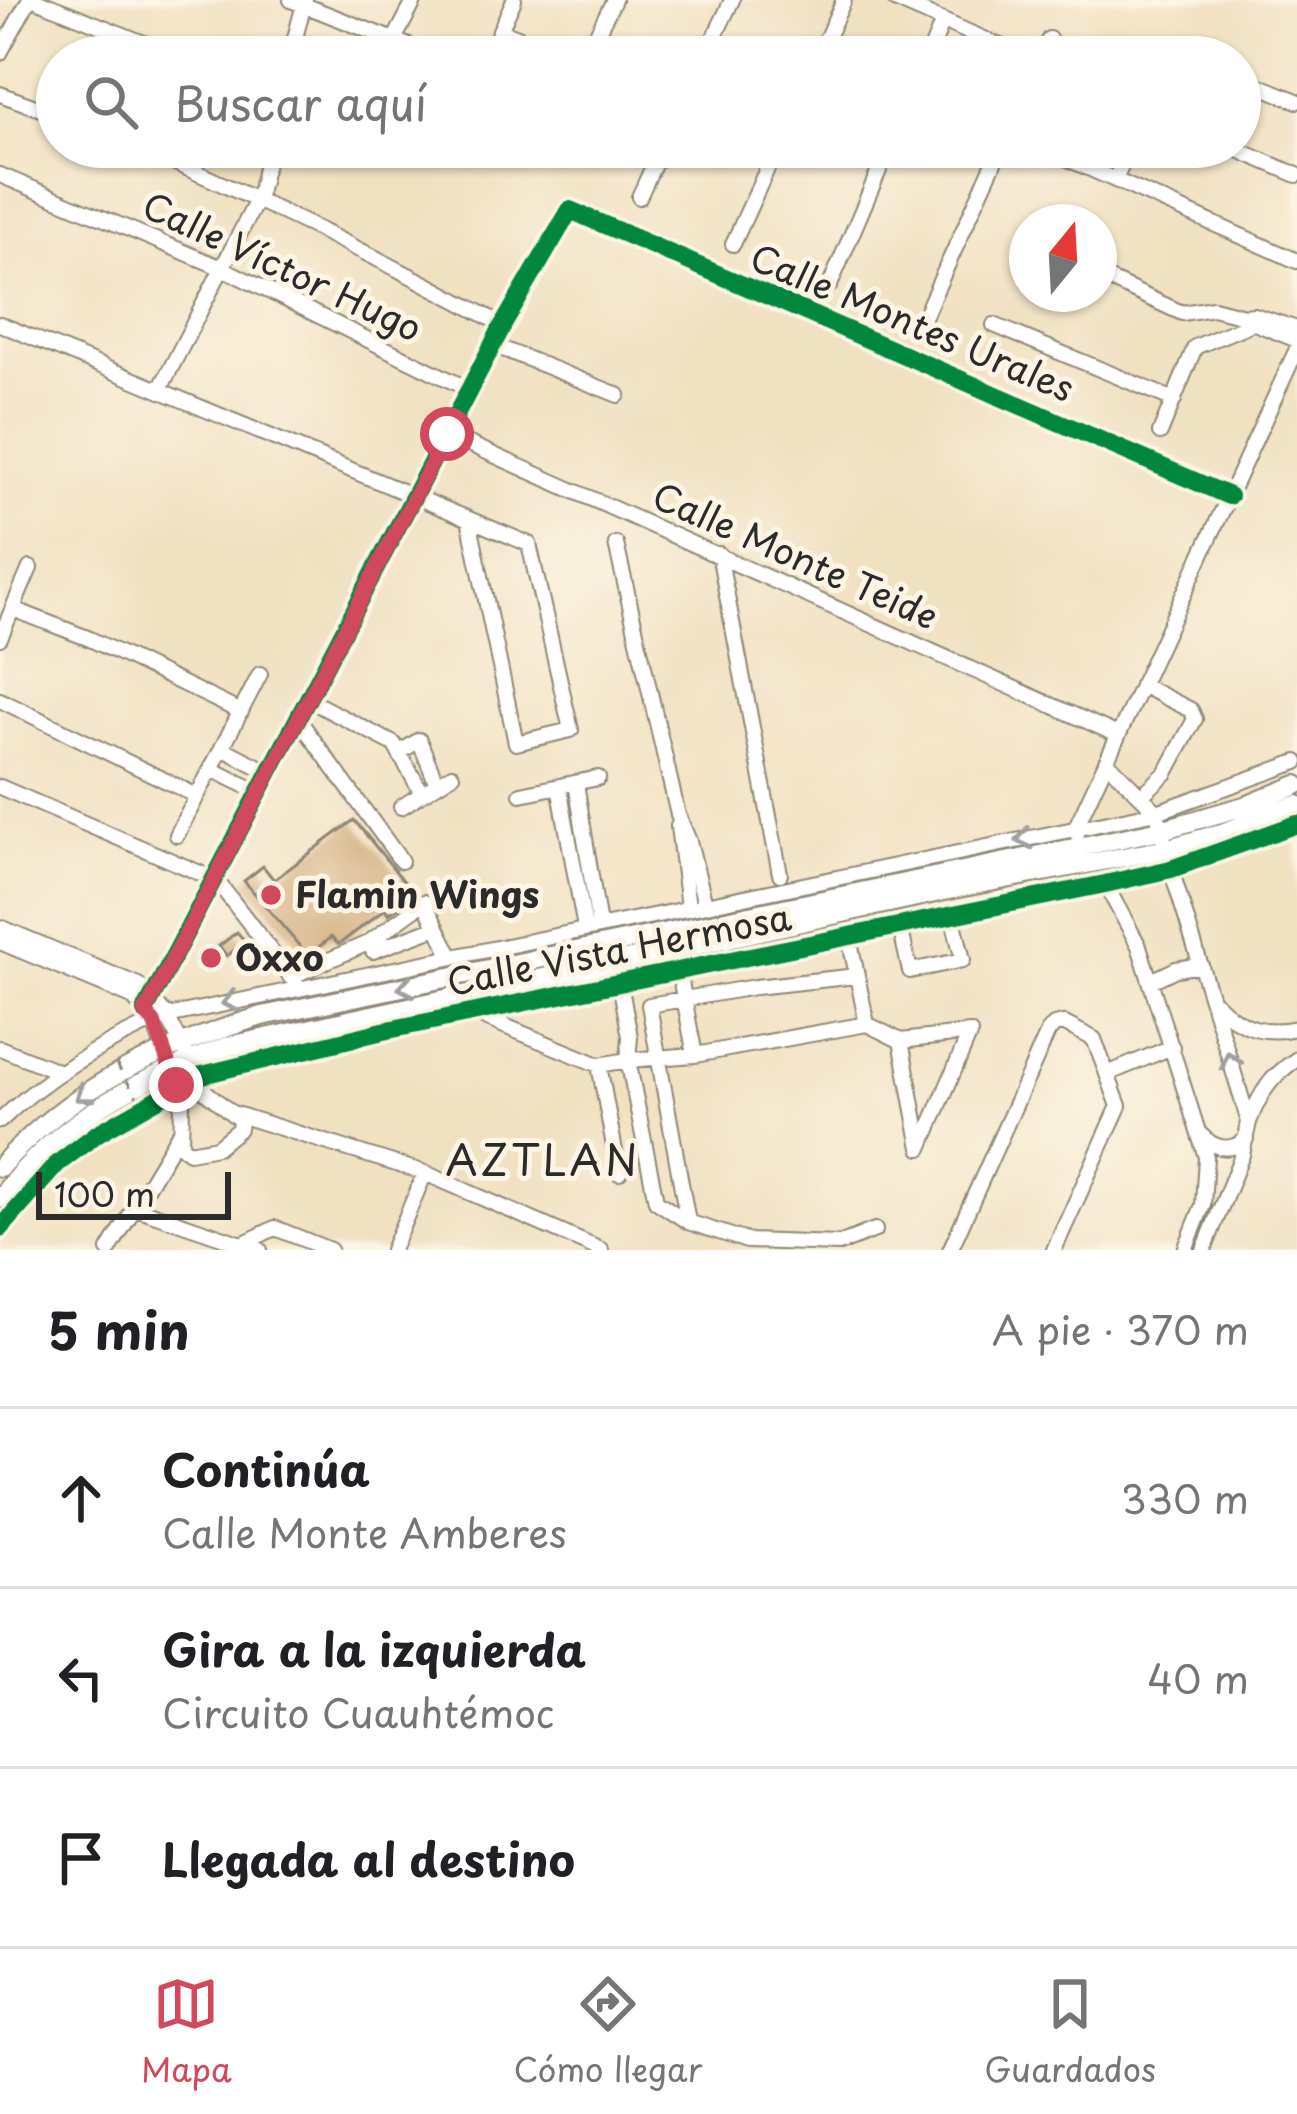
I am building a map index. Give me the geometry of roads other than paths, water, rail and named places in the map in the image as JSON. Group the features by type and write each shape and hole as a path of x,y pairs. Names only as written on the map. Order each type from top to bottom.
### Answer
{"main road":[{"path":"0,1168 83,1094 172,1061 194,1068 266,1036 1094,863 1164,840 1297,785"},
{"path":"0,1198 18,1173 61,1133 109,1099 262,1016 818,904 1079,837 1164,840 1222,833 1297,805"},
{"path":"520,982 671,974"}],"street":[{"path":"0,52 33,0 125,36"},
{"path":"396,36 415,0"},
{"path":"497,36 514,0"},
{"path":"596,36 614,0"},
{"path":"715,36 732,0"},
{"path":"828,36 844,0"},
{"path":"895,0 977,36"},
{"path":"293,36 299,2 384,36"},
{"path":"937,36 943,21"},
{"path":"500,30 515,36"},
{"path":"1261,86 1297,101"},
{"path":"0,94 36,107"},
{"path":"1261,160 1297,176"},
{"path":"155,1012 216,880 503,325 382,259 188,168"},
{"path":"160,389 258,198 265,168"},
{"path":"639,197 652,168"},
{"path":"733,244 767,168"},
{"path":"830,285 880,168"},
{"path":"923,319 991,168"},
{"path":"1087,168 1297,261"},
{"path":"1114,180 1120,168"},
{"name":"Calle Víctor Hugo","path":"0,175 222,268 470,390"},
{"name":"Calle Montes Urales","path":"503,325 570,210 1229,496"},
{"path":"1117,283 1182,313 1213,308 1297,329"},
{"path":"1185,1250 1207,1181 1200,1134 1139,946 1079,837 1106,761 1141,685 1229,496 1292,375 1297,345 1249,318"},
{"path":"1160,433 1195,347 1249,318"},
{"path":"0,324 160,389 529,544 572,730 516,743 469,519"},
{"path":"994,326 1174,400"},
{"path":"493,345 618,395"},
{"name":"Calle Monte Teide","path":"447,434 1118,735"},
{"path":"616,544 678,815 688,907"},
{"path":"718,554 780,874"},
{"path":"0,638 30,568"},
{"path":"13,609 128,656 241,712"},
{"path":"177,835 260,674"},
{"path":"1141,685 1192,710 1195,719 1166,772 1142,796"},
{"path":"0,700 197,796"},
{"path":"309,700 394,744 422,794"},
{"path":"298,720 401,862"},
{"path":"399,753 419,740 437,784"},
{"path":"222,748 271,773"},
{"path":"1106,761 1142,796 1164,840 1250,1122"},
{"path":"1164,840 1297,762"},
{"path":"211,769 261,794"},
{"path":"401,806 452,775"},
{"path":"520,794 598,778"},
{"path":"576,783 592,927"},
{"path":"559,786 592,927"},
{"path":"0,787 216,880 294,982"},
{"path":"678,815 705,904"},
{"name":"Calle Vista Hermosa","path":"194,1068 1105,884 1164,840 1297,824"},
{"path":"0,1121 60,1072 155,1012 688,907 1079,837"},
{"path":"370,947 424,902 452,955"},
{"path":"899,926 910,971 963,960 952,915"},
{"path":"0,927 138,985 155,1012 172,1061 182,1102 181,1146 189,1152 218,1147 239,1129 236,1114"},
{"path":"294,982 370,947 437,927"},
{"path":"849,937 867,1024"},
{"path":"0,942 132,997 155,1012"},
{"path":"370,947 382,969"},
{"path":"1151,981 1176,969 1201,965"},
{"path":"671,974 684,999 695,1054"},
{"path":"688,1222 649,1005 857,976"},
{"path":"620,983 631,1037 628,1060 656,1201 688,1222 747,1241 839,1244 875,1230"},
{"path":"1211,999 1228,1017 1251,1028 1275,1033 1297,1028"},
{"path":"473,1013 599,1065 695,1054 867,1024 901,1041 970,1033 922,1148 901,1041"},
{"path":"950,1250 1054,1025 1063,1023 1094,1040 1119,1106 1054,1250"},
{"path":"1107,1075 1172,1047"},
{"path":"0,1048 60,1072"},
{"path":"1204,1250 1258,1096 1276,1073 1297,1059"},
{"path":"0,1229 57,1164 98,1133 172,1061"},
{"path":"599,1065 619,1173"},
{"path":"194,1068 206,1093 236,1114 425,1173 601,1250"},
{"path":"1200,1134 1209,1144 1222,1148 1246,1139"},
{"path":"110,1250 178,1136"},
{"path":"392,1250 425,1173"},
{"path":"133,1208 260,1250"},
{"path":"242,1244 275,1228 330,1250"}],"place":[{"name":"Flamin Wings","path":"271,895"},
{"name":"Oxxo","path":"211,958"}],"district":[{"name":"AZTLAN","path":"543,1161"}]}
